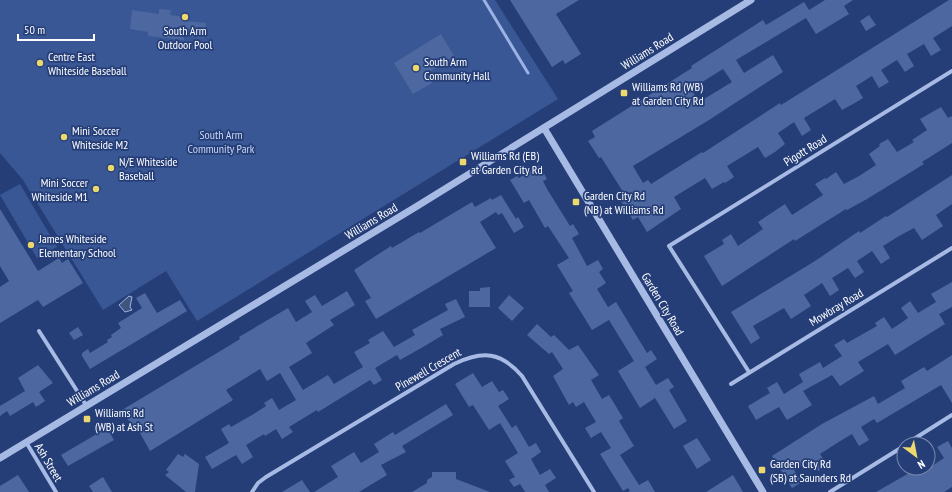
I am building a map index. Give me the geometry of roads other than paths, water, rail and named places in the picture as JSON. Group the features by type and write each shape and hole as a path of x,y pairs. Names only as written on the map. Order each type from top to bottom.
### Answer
{"street":[{"name":"Williams Road","path":"0,458 414,208 751,0"},
{"name":"Pigott Road","path":"749,372 669,246 952,71"},
{"name":"Garden City Road","path":"544,128 763,492"},
{"name":"Mowbray Road","path":"731,384 952,248"},
{"path":"39,331 86,405"},
{"name":"Pinewell Crescent","path":"252,492 258,483 266,476 454,364 472,356 493,355 511,365 522,376 594,492"},
{"path":"919,436 952,415"},
{"name":"Ash Street","path":"26,442 56,492"},
{"path":"830,492 896,451"}],"waterway":[{"path":"484,0 528,73"}],"place":[{"name":"South Arm Outdoor Pool","path":"185,17"},
{"name":"Centre East Whiteside Baseball","path":"40,63"},
{"name":"South Arm Community Hall","path":"416,68"},
{"name":"Williams Rd (WB) at Garden City Rd","path":"624,93"},
{"name":"Mini Soccer Whiteside M2","path":"64,137"},
{"name":"Williams Rd (EB) at Garden City Rd","path":"463,162"},
{"name":"N/E Whiteside Baseball","path":"111,168"},
{"name":"Mini Soccer Whiteside M1","path":"96,189"},
{"name":"Garden City Rd (NB) at Williams Rd","path":"576,202"},
{"name":"James Whiteside Elementary School","path":"31,245"},
{"name":"Williams Rd (WB) at Ash St","path":"87,419"},
{"name":"Garden City Rd (SB) at Saunders Rd","path":"762,470"}],"park label":[{"name":"South Arm Community Park","path":"221,141"}]}
